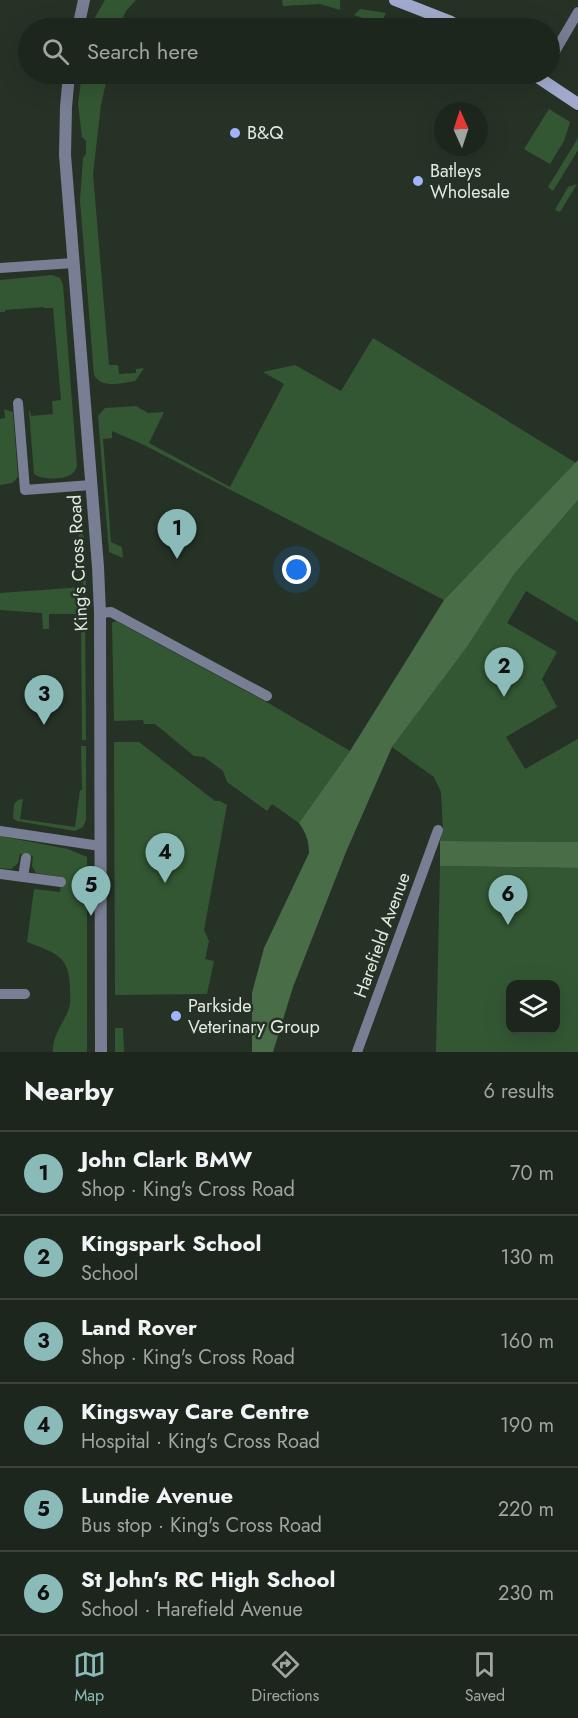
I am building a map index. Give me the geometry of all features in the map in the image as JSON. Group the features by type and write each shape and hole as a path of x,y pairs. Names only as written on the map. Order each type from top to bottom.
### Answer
{"main road":[{"path":"394,0 440,18"},
{"path":"550,84 578,104"}],"street":[{"path":"83,6 92,0"},
{"path":"560,42 578,12"},
{"name":"King's Cross Road","path":"68,84 65,155 100,613 101,1052"},
{"path":"0,268 73,263"},
{"path":"18,402 25,490 91,485"},
{"path":"100,613 111,612 267,696"},
{"name":"Harefield Avenue","path":"357,1052 438,830"},
{"path":"0,831 100,846"},
{"path":"23,877 26,858"},
{"path":"0,874 61,882"},
{"path":"0,994 26,994"}],"green space":[{"path":"105,0 136,0 123,18 95,18"},
{"path":"282,0 340,0 340,10 320,4 283,6"},
{"path":"360,9 386,13 383,18 363,18 354,15"},
{"path":"81,84 106,84 93,174 109,365 118,365 119,374 136,373 136,369 144,368 135,381 118,384 107,384 94,375 80,200 86,141 82,137 78,104"},
{"path":"549,109 570,122 564,141 550,164 524,149"},
{"path":"578,138 578,150 553,191 548,187"},
{"path":"577,184 560,212 555,210 568,187"},
{"path":"52,275 60,278 63,285 77,466 72,474 53,478 34,474 29,411 31,416 53,414 52,401 61,400 53,308 0,312 0,280"},
{"path":"373,338 576,463 444,600 142,444 112,431 112,438 103,439 111,542 122,547 123,558 109,552 98,416 105,408 136,406 148,413 164,412 149,443 230,487 284,384 263,372 295,365 341,391"},
{"path":"4,409 13,412 18,477 12,483 0,485 0,419 5,418"},
{"path":"578,460 578,500 515,573 467,647 392,747 346,852 293,987 273,1052 252,1052 252,993 264,948 309,853 307,837 299,823 350,751 444,600"},
{"path":"578,500 578,622 526,591 507,623 557,652 542,679 557,707 506,737 525,769 578,739 578,842 440,841 443,830 441,792 434,777 392,747 467,647 515,573"},
{"path":"76,503 82,510 87,607 85,613 86,740 82,740 81,614 49,614 49,629 43,629 42,613 0,610 0,593 83,587"},
{"path":"116,621 270,704 350,751 299,823 272,804 267,811 227,782 223,771 204,757 194,756 155,724 144,724 143,720 114,721 112,623"},
{"path":"114,742 139,742 215,801 227,805 204,930 209,941 205,959 214,961 207,994 115,995"},
{"path":"81,746 86,746 86,820 83,827 75,831 17,821 13,818 14,804 23,799 20,819 75,827 80,790 82,790"},
{"path":"0,836 68,849 87,857 87,1052 53,1052 56,1034 70,1006 67,969 59,957 27,942 34,889 60,892 62,877 36,873 32,866 33,856 20,854 18,863 11,869 0,868"},
{"path":"440,841 578,842 578,868 440,866"},
{"path":"440,866 578,868 578,1052 436,1052"},
{"path":"115,1028 123,1028 124,1052 115,1052"}],"place":[{"name":"B&Q","path":"235,133"},
{"name":"Batleys Wholesale","path":"418,181"},
{"name":"John Clark BMW","path":"177,559"},
{"name":"Kingspark School","path":"504,697"},
{"name":"Land Rover","path":"44,725"},
{"name":"Kingsway Care Centre","path":"165,883"},
{"name":"Lundie Avenue","path":"91,916"},
{"name":"St John's RC High School","path":"508,925"},
{"name":"Parkside Veterinary Group","path":"176,1016"}]}
